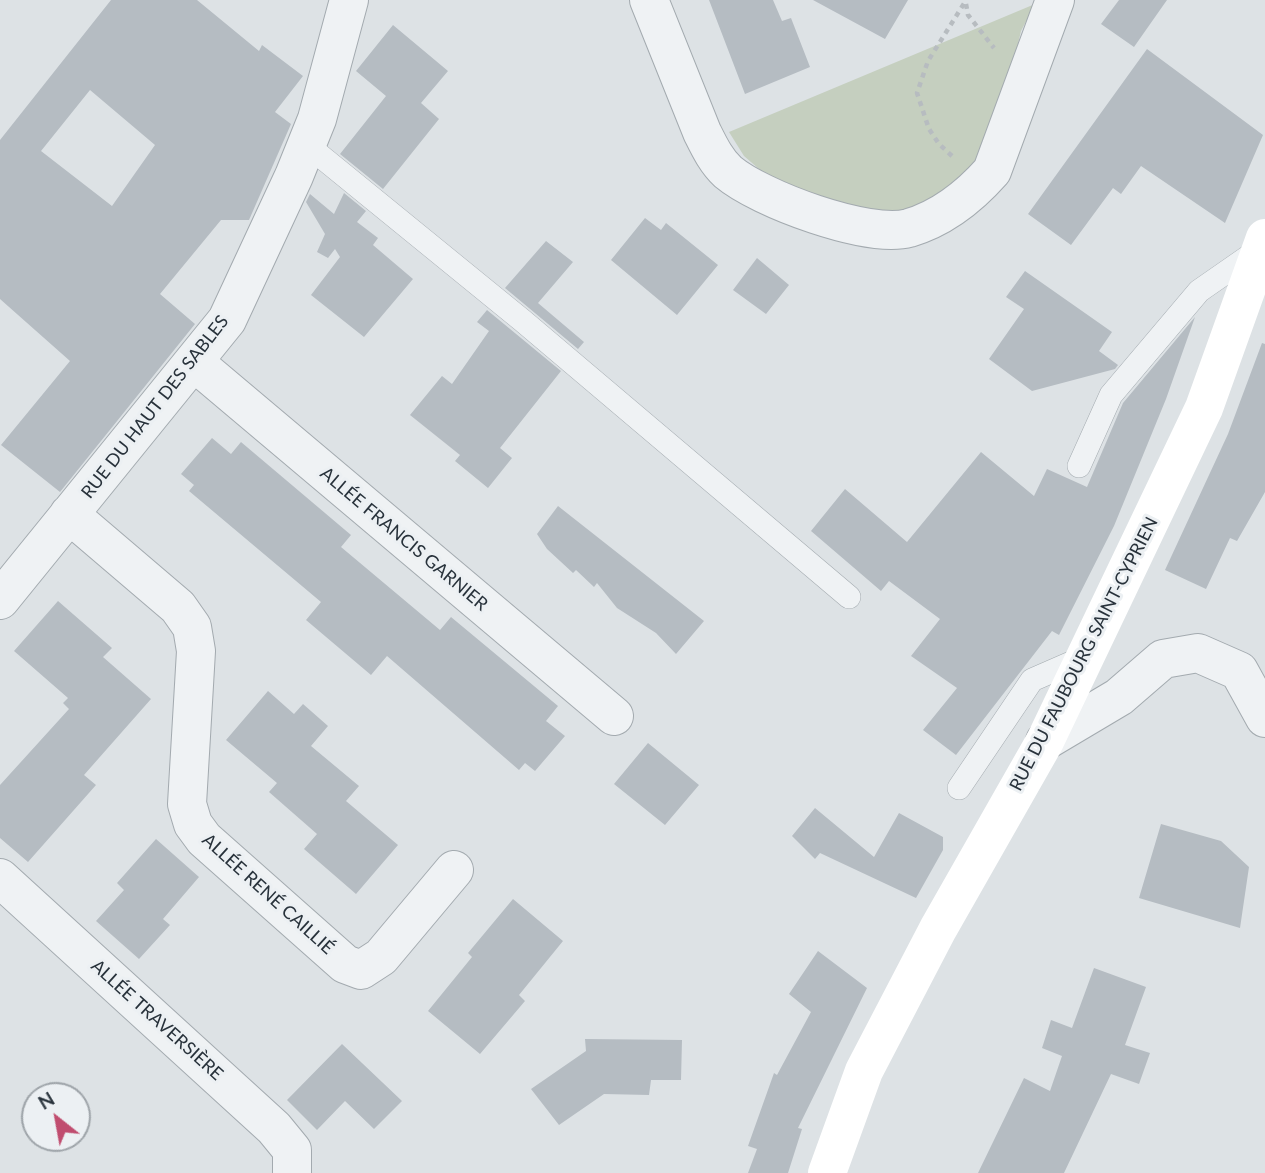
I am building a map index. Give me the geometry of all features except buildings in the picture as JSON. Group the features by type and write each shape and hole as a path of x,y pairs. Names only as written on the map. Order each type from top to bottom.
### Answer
{"street":[{"name":"RUE DU HAUT DES SABLES","path":"0,600 227,320 307,145 324,99 349,0"},
{"path":"649,0 711,152 726,170 750,186 852,226 907,228 950,210 973,192 992,171 1055,0"},
{"name":"RUE DU FAUBOURG SAINT-CYPRIEN","path":"827,1173 864,1071 938,929 1045,741 1204,408 1263,243"},
{"name":"ALLÉE FRANCIS GARNIER","path":"194,362 614,716"},
{"name":"ALLÉE RENÉ CAILLIÉ","path":"69,514 177,607 192,627 196,651 187,804 193,824 204,839 345,964 361,970 380,957 454,870"},
{"path":"1045,741 1119,698 1163,659 1198,653 1239,671 1265,718"},
{"name":"ALLÉE TRAVERSIÈRE","path":"0,878 274,1128 292,1150 292,1173"}],"lane":[{"path":"307,145 523,321 849,597"},
{"path":"1079,466 1111,395 1199,291 1263,243"},
{"path":"959,788 1032,680 1087,656"}],"path":[{"path":"966,1 968,15 977,29 1027,81"},
{"path":"960,159 948,153 934,136 925,121 917,93 928,61 966,1"}],"green space":[{"path":"1035,4 1021,31 1009,83 977,176 913,213 853,209 767,176 744,156 729,132"}]}
